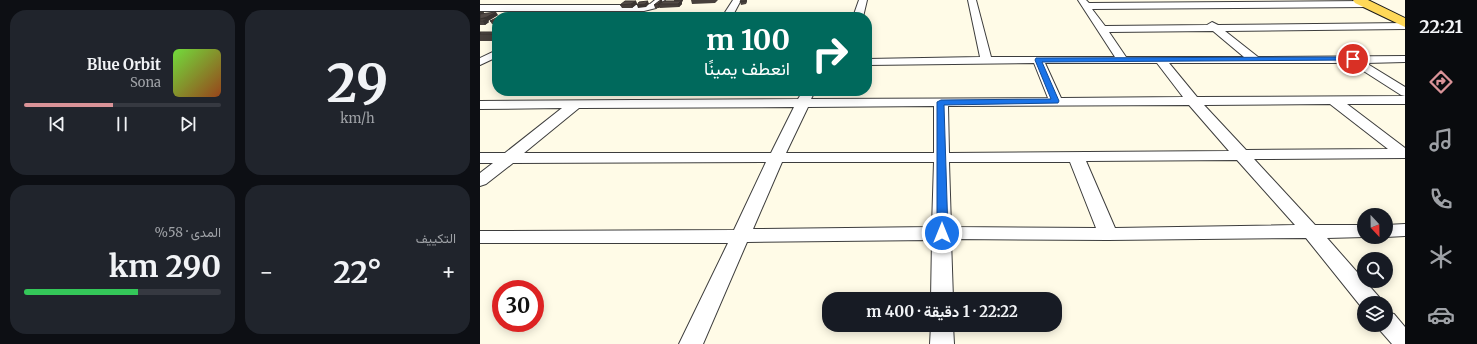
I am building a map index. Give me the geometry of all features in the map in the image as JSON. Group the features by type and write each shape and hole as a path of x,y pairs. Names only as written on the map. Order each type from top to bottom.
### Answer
{"main road":[{"path":"1363,2 1405,23"}],"street":[{"path":"480,7 496,0"},
{"path":"567,12 587,0"},
{"path":"480,7 648,8 661,0"},
{"path":"730,12 737,0"},
{"path":"859,12 863,0"},
{"path":"972,0 986,60"},
{"path":"1262,2 1297,26"},
{"path":"1084,3 1185,5 1262,2 1363,2"},
{"path":"1084,3 1123,60"},
{"path":"1185,5 1255,60"},
{"path":"1102,29 1405,26"},
{"path":"480,63 492,56"},
{"path":"1353,59 1405,92"},
{"path":"872,62 986,60 1405,59"},
{"path":"1038,60 1056,101"},
{"path":"1160,60 1192,100 1311,232 1365,296"},
{"path":"480,63 492,64"},
{"path":"663,104 670,96"},
{"path":"691,344 777,156 807,97"},
{"path":"480,105 663,104 807,97 941,102 1405,100"},
{"path":"1334,101 1404,154"},
{"path":"941,102 942,292"},
{"path":"480,181 576,104"},
{"path":"480,158 777,156 1076,157 1241,154 1404,154"},
{"path":"1076,157 1108,234"},
{"path":"1393,231 1405,230"},
{"path":"480,237 741,236 942,233 1108,234 1357,231"},
{"path":"1393,329 1405,343"},
{"path":"942,332 942,344"}],"building":[{"path":"625,1 636,1 631,4 620,5"},
{"path":"648,1 645,4 637,5 639,2"},
{"path":"664,1 681,1 678,4 659,4"},
{"path":"492,12 492,14 487,17 480,19 480,14"},
{"path":"480,32 492,32 492,34 480,34"}],"route":[{"path":"942,233 941,102 1056,101 1038,60 1353,59"}]}
